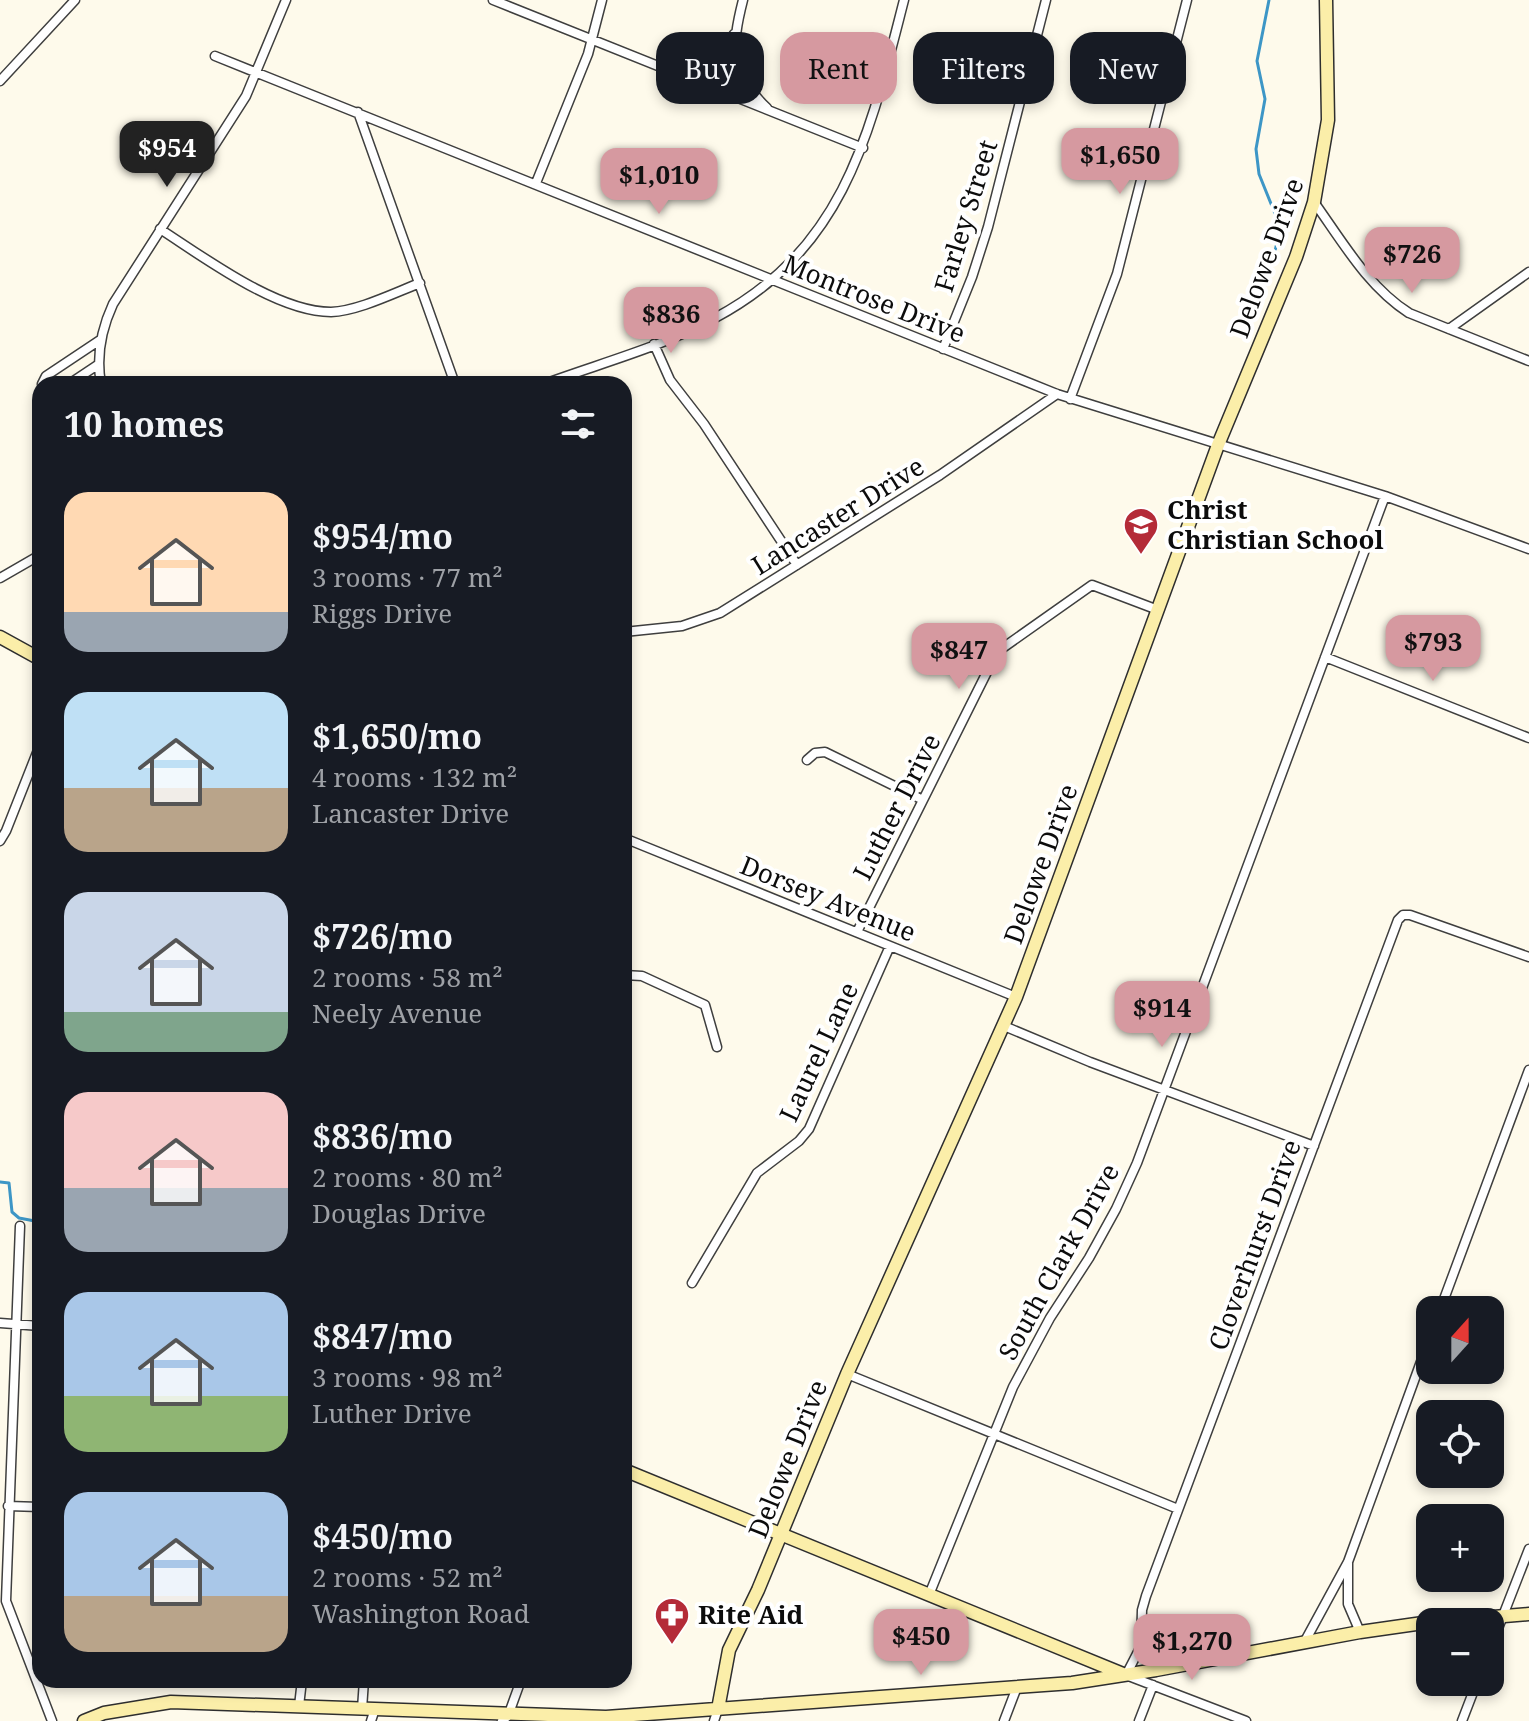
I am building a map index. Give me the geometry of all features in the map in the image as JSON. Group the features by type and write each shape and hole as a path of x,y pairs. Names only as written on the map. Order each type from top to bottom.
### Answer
{"street":[{"path":"0,81 75,0"},
{"path":"100,376 100,340 113,304 246,96 286,0"},
{"path":"493,0 863,148"},
{"path":"536,183 592,40 602,0"},
{"path":"734,32 743,0"},
{"path":"566,376 716,318 749,297 798,253 826,219 863,148 904,0"},
{"name":"Farley Street","path":"943,349 988,227 1046,0"},
{"path":"1070,399 1117,274 1187,0"},
{"name":"Delowe Drive","path":"716,1715 729,1650 847,1374 1016,997 1218,445 1296,257 1314,202 1328,120 1326,0"},
{"name":"Montrose Drive","path":"215,56 1070,399 1385,496 1529,549"},
{"path":"634,56 656,63"},
{"path":"763,104 769,110"},
{"path":"358,112 452,376"},
{"path":"1314,202 1383,293 1409,313 1529,361"},
{"path":"160,229 253,288 317,310 347,310 420,283"},
{"path":"1449,329 1529,272"},
{"path":"46,376 100,340"},
{"path":"654,344 670,380 704,424 797,565"},
{"path":"81,376 99,364"},
{"name":"Lancaster Drive","path":"632,631 699,622 720,613 940,475 1057,394"},
{"name":"South Clark Drive","path":"929,1595 1032,1349 1116,1209 1164,1090 1385,496"},
{"path":"0,578 32,560"},
{"name":"Luther Drive","path":"857,932 997,652 1092,585 1158,610"},
{"path":"0,637 32,655"},
{"path":"1325,657 1529,738"},
{"path":"807,760 815,753 825,752 923,800"},
{"path":"0,841 32,765"},
{"name":"Dorsey Avenue","path":"632,841 1016,997"},
{"name":"Cloverhurst Drive","path":"1126,1675 1141,1646 1142,1610 1178,1509 1398,920 1403,915 1410,915 1529,957"},
{"name":"Laurel Lane","path":"692,1283 757,1173 799,1141 809,1129 890,946"},
{"path":"632,975 642,976 705,1005 717,1047"},
{"path":"1004,1026 1314,1146"},
{"path":"1445,1296 1529,1070"},
{"path":"1519,1096 1529,1100"},
{"path":"20,1226 6,1601 32,1669"},
{"path":"0,1323 32,1326"},
{"path":"847,1374 1178,1509"},
{"path":"1305,1641 1348,1562 1416,1375"},
{"path":"632,1473 1246,1721"},
{"path":"8,1506 32,1507"},
{"path":"1504,1612 1529,1549"},
{"path":"1348,1562 1348,1604 1360,1632"},
{"path":"1504,1615 1529,1614"},
{"path":"84,1721 104,1713 171,1702 299,1706 369,1713 507,1719 716,1715 1126,1675 1305,1641 1416,1624"},
{"path":"1141,1646 1156,1670"},
{"path":"1139,1721 1153,1685"},
{"path":"1004,1721 1017,1687"},
{"path":"39,1688 52,1721"},
{"path":"299,1706 301,1688"},
{"path":"365,1688 369,1713"},
{"path":"507,1719 518,1688"},
{"path":"1462,1721 1472,1696"}],"waterway":[{"path":"1269,0 1257,61 1265,99 1256,149 1259,174 1278,221 1279,234 1274,255"},
{"path":"0,1182 9,1183 12,1212 19,1218 32,1220"}],"place":[{"name":"Christ Christian School","path":"1141,556"},
{"name":"Rite Aid","path":"672,1646"}]}
